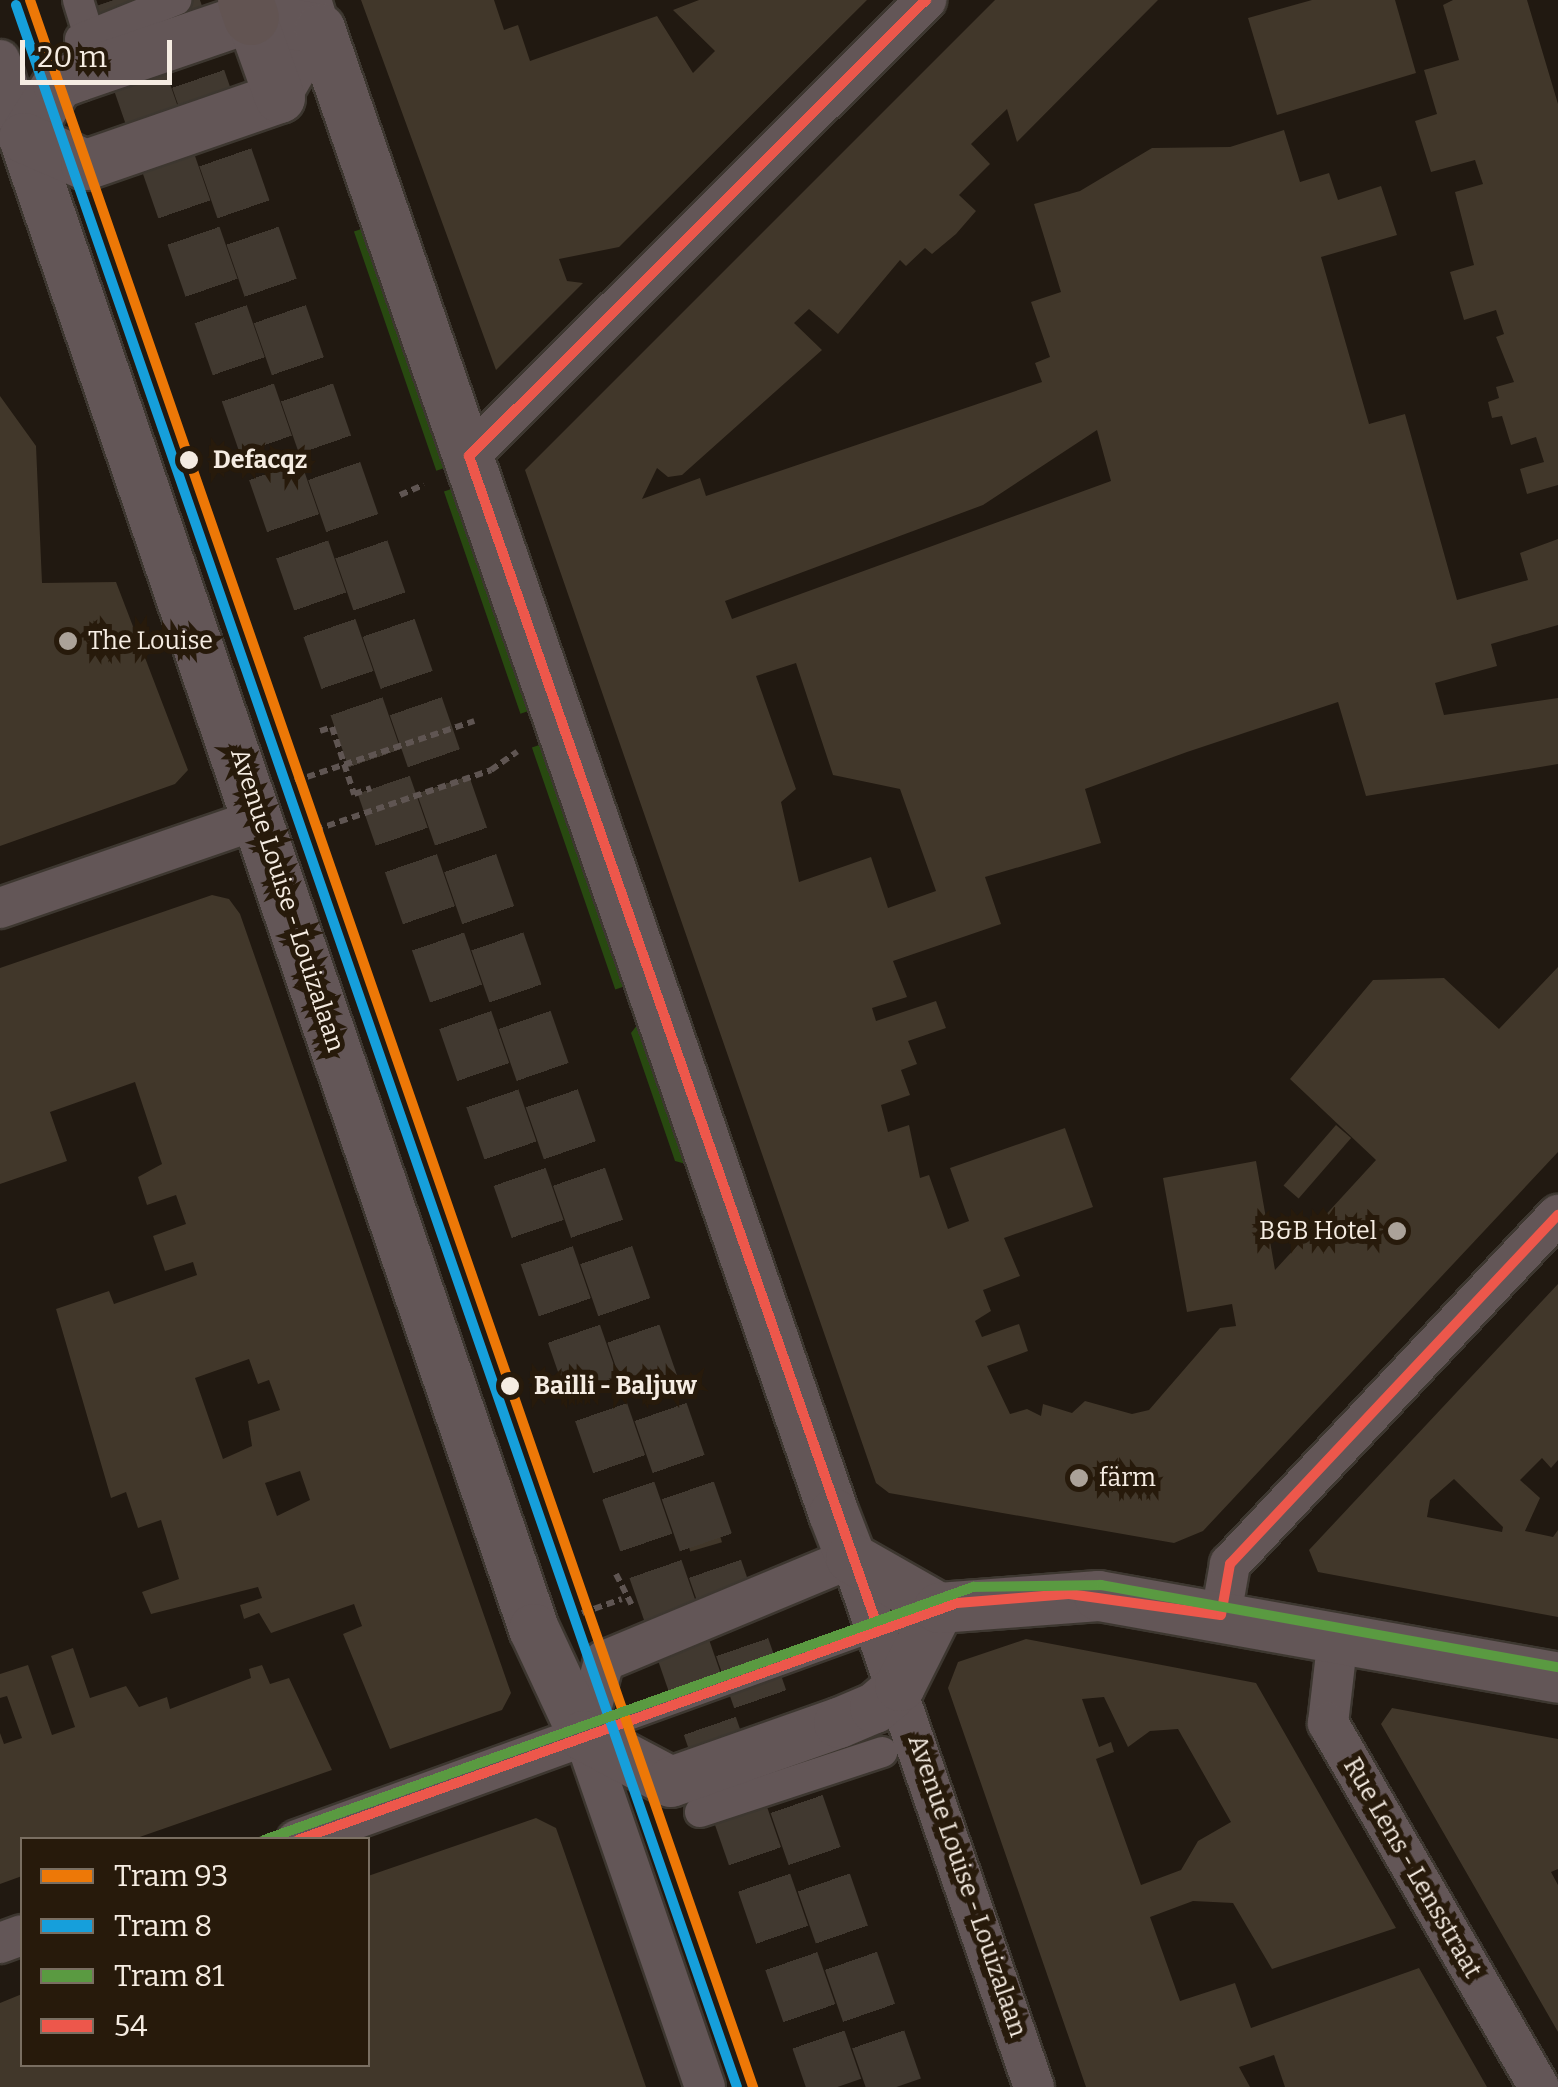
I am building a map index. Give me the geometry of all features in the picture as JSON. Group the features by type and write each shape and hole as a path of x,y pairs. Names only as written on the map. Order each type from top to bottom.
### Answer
{"street":[{"path":"78,0 85,37 176,0"},
{"path":"469,456 926,0"},
{"path":"248,8 280,98"},
{"path":"248,8 316,14 280,98 86,165 12,143 58,84 248,8"},
{"name":"Avenue Louise - Louizalaan","path":"316,14 852,1558 900,1686 1034,2087"},
{"name":"Avenue Louise - Louizalaan","path":"0,60 12,143 258,819 534,1628 584,1736 705,2087"},
{"path":"0,908 258,819"},
{"path":"1221,1615 1230,1564 1558,1215"},
{"path":"584,1736 604,1661 852,1558 939,1608 1068,1594 1221,1615 1558,1678"},
{"path":"305,1837 584,1736 671,1782 875,1708 900,1686 939,1608"},
{"name":"Rue Lens - Lensstraat","path":"1338,1637 1328,1723 1539,2087"},
{"path":"700,1812 882,1752"}],"lane":[{"path":"584,1736 939,1608"}],"path":[{"path":"474,721 274,788 258,819 285,840 491,770"},
{"path":"320,730 332,726 354,794 371,788"}],"green space":[{"path":"370,226 452,465 436,471 354,232"},
{"path":"460,486 537,708 520,714 444,492"},
{"path":"548,742 631,984 615,990 532,748"},
{"path":"644,1016 697,1167 675,1161 631,1033"}],"building":[{"path":"361,0 494,0 504,30 518,25 530,61 657,16 693,73 715,51 673,10 699,0 867,0 619,247 559,259 567,281 583,283 496,370"},
{"path":"995,0 1158,0 1017,142 1007,109 971,144 990,164 959,195 976,211 956,234 932,254 925,248 906,266 900,260 838,334 809,309 794,323 822,350 682,475 668,477 657,468 642,499 700,478 706,496 1042,382 1035,363 1050,357 1031,302 1061,292 1034,204 1080,191 1152,148 1230,147 1284,130 1300,182 1329,173 1338,200 1381,186 1397,235 1321,257 1369,424 1405,414 1457,600 1528,580 1520,553 1558,539 1558,625 1491,644 1497,666 1435,683 1444,715 1558,698 1558,764 1366,796 1338,702 1187,752 1085,789 1101,843 985,877 1001,924 893,961 907,997 872,1008 876,1021 936,1001 946,1028 908,1041 917,1064 901,1070 910,1095 881,1105 888,1132 909,1125 920,1178 929,1175 948,1229 969,1221 950,1168 1065,1128 1093,1207 1004,1238 1020,1276 983,1290 991,1311 975,1321 982,1337 1019,1324 1028,1351 987,1366 1010,1414 1027,1409 1041,1416 1043,1404 1072,1413 1085,1401 1132,1414 1149,1410 1220,1328 1236,1326 1232,1304 1187,1312 1163,1178 1256,1161 1275,1270 1376,1160 1290,1079 1373,980 1444,978 1499,1029 1558,967 1558,1152 1203,1531 1174,1543 889,1493 876,1483 525,470","holes":["1097,430 1111,481 732,619 725,601 983,505","796,663 833,775 900,789 936,891 888,908 871,857 799,882 781,802 796,789 756,676"]},
{"path":"1312,0 1395,0 1416,73 1277,115 1248,18"},
{"path":"1453,0 1527,0 1558,104 1558,485 1527,494 1520,469 1544,462 1536,437 1511,445 1502,416 1492,418 1488,402 1499,398 1496,387 1514,382 1496,337 1504,334 1496,310 1464,320 1450,272 1474,265 1455,192 1483,184 1475,160 1431,172 1415,121 1437,114 1424,70 1459,60 1443,5"},
{"name":"The Louise","path":"0,396 36,446 42,583 116,582 188,770 175,784 0,846"},
{"path":"212,895 229,899 240,914 511,1693 502,1710 390,1749 343,1634 362,1626 354,1604 271,1633 259,1613 244,1619 240,1605 262,1598 258,1587 151,1614 142,1592 179,1579 161,1520 138,1528 126,1492 111,1498 56,1309 109,1291 114,1304 197,1275 193,1262 165,1271 153,1236 186,1224 176,1195 147,1205 138,1177 162,1164 135,1082 50,1112 67,1161 0,1184 0,968","holes":["249,1359 258,1384 269,1380 280,1410 248,1421 252,1446 223,1459 195,1378","300,1471 310,1500 277,1516 265,1483"]},
{"path":"1336,1125 1351,1138 1299,1198 1284,1185"},
{"path":"1558,1284 1558,1460 1551,1468 1542,1458 1520,1480 1540,1498 1525,1531 1553,1537 1558,1530 1558,1617 1318,1572 1309,1550","holes":["1454,1479 1503,1527 1502,1532 1427,1517 1430,1500"]},
{"path":"717,1525 722,1542 690,1551 685,1534"},
{"path":"1026,1639 1256,1683 1396,1928 1272,1969 1233,1903 1193,1901 1150,1917 1180,2001 1235,1983 1251,2028 1419,1968 1487,2087 1285,2087 1274,2055 1239,2067 1250,2087 1086,2087 948,1688 958,1662","holes":["1104,1697 1128,1747 1150,1731 1178,1729 1231,1822 1198,1841 1181,1870 1141,1885 1096,1759 1114,1752 1111,1742 1099,1747 1082,1699"]},
{"path":"73,1648 90,1698 126,1686 139,1707 167,1697 170,1709 251,1678 249,1669 262,1665 270,1684 289,1678 332,1770 140,1837 20,1837 20,1877 0,1884 0,1733 4,1744 22,1738 7,1696 0,1698 0,1674 28,1665 52,1735 75,1727 51,1656"},
{"path":"1392,1708 1558,1739 1558,1869 1551,1872 1558,1885 1558,2032 1381,1724"},
{"path":"536,1818 556,1828 646,2087 0,2087 0,2003 20,1995 20,2067 370,2067 370,1875"}],"tunnel":[{"path":"112,0 835,2087"},
{"path":"171,0 895,2087"}],"tram line":[{"name":"93","path":"30,0 753,2087"},
{"name":"8","path":"16,5 737,2087"},
{"name":"81","path":"272,1837 973,1587 1101,1585 1558,1667"}],"transit line":[{"name":"54","path":"878,1628 469,456 926,0"},
{"name":"54","path":"306,1837 957,1603 1069,1594 1221,1615 1230,1564 1558,1215"}],"place":[{"name":"Defacqz","path":"189,460"},
{"name":"The Louise","path":"68,641"},
{"name":"B&B Hotel","path":"1397,1231"},
{"name":"Bailli - Baljuw","path":"510,1386"},
{"name":"färm","path":"1079,1478"}]}
